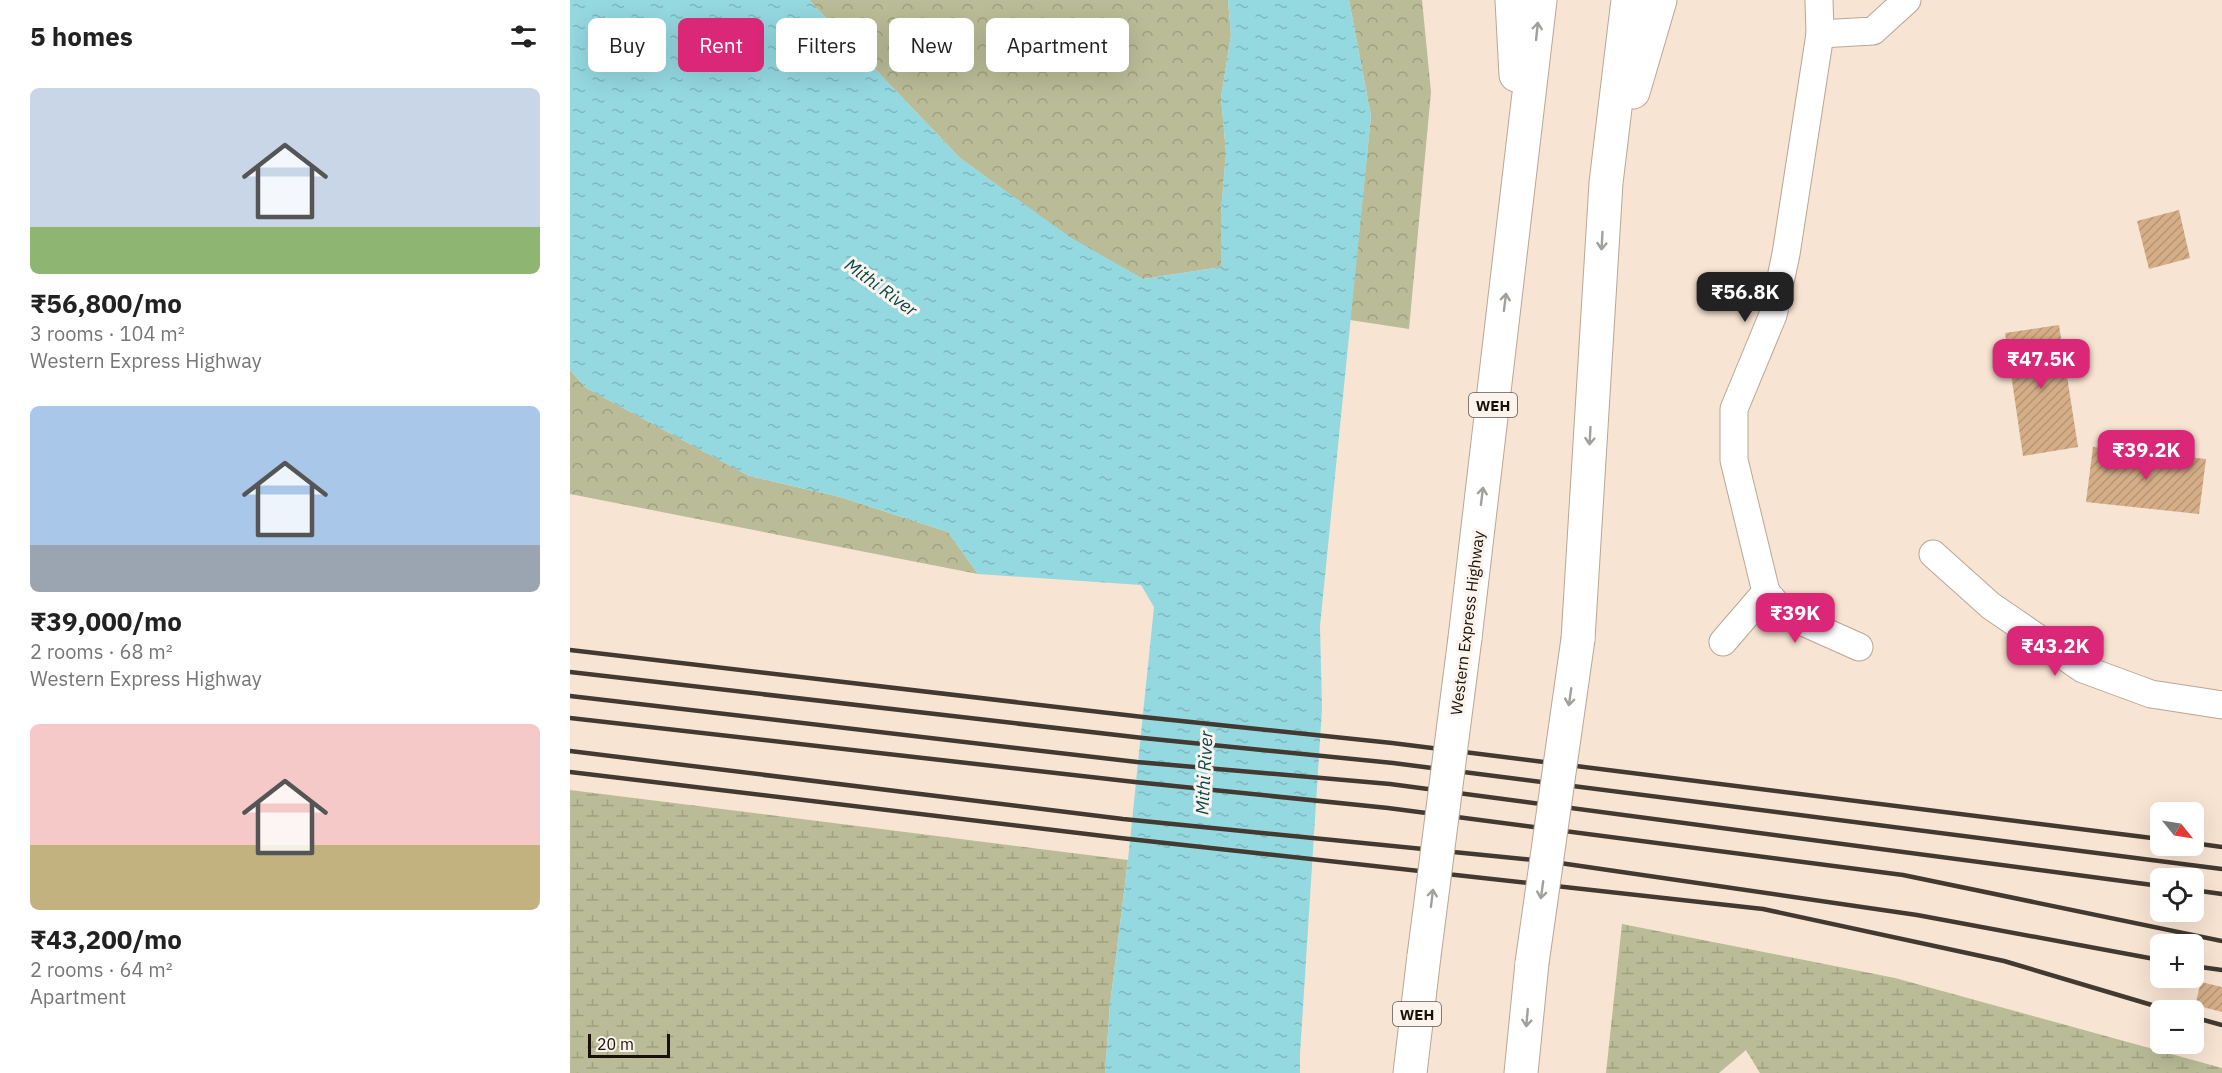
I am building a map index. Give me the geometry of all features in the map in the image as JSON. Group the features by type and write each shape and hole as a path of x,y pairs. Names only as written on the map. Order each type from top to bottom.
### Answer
{"highway":[{"path":"1512,0 1521,173"},
{"path":"1521,173 1540,0"},
{"path":"1521,1073 1532,963 1578,639 1606,183 1628,0"},
{"path":"1606,183 1660,0"},
{"name":"Western Express Highway","path":"1410,1073 1466,638 1521,173"}],"street":[{"path":"1819,0 1820,34 1786,254 1773,315 1734,409 1734,460 1766,592 1785,614 1859,647"},
{"path":"1820,34 1873,31 1907,0"},
{"path":"1933,554 1991,606 2084,669 2151,694 2222,705"},
{"path":"1723,642 1766,592"}],"green space":[{"path":"809,0 1228,0 1231,35 1221,97 1226,153 1221,212 1221,267 1143,279 1070,238 960,158 877,71 877,18 826,18"},
{"path":"1349,0 1422,0 1431,92 1409,329 1350,320 1371,116"},
{"path":"570,370 586,388 749,476 840,497 948,532 978,574 570,494"},
{"path":"570,790 1128,860 1110,1005 1105,1073 570,1073"},
{"path":"1622,924 1895,978 2150,1048 2150,1054 2171,1054 2222,1068 2222,1073 1760,1073 1746,1050 1719,1073 1606,1073"}],"water":[{"name":"Mithi River","path":"570,0 809,0 826,18 776,18 776,72 877,71 960,158 1070,237 1143,279 1221,267 1221,212 1226,153 1221,97 1231,35 1228,0 1349,0 1371,116 1320,626 1322,709 1300,1073 1105,1073 1110,1005 1128,860 1154,607 1141,585 978,574 948,532 840,497 749,476 586,388 570,370"}],"building":[{"path":"2179,210 2190,258 2149,269 2137,221"},
{"path":"2059,325 2078,447 2023,456 2005,333"},
{"path":"2093,447 2206,459 2199,514 2086,502"},
{"path":"2204,983 2222,987 2222,1012 2204,1007 2204,1000 2196,1000 2199,988 2204,988"}],"railway":[{"path":"570,650 1143,717 1392,743 2150,838"},
{"path":"570,672 1143,738 1393,763 2222,869"},
{"path":"570,696 1137,762 1390,784 2150,885"},
{"path":"570,718 1135,782 1388,808 1903,875 2222,941"},
{"path":"570,751 1123,819 1553,862 1917,915 2150,958"},
{"path":"570,772 1120,838 1763,909 2004,961 2150,1004"},
{"path":"2204,845 2222,847"},
{"path":"2204,892 2222,894"},
{"path":"2204,968 2222,970"},
{"path":"2204,1020 2222,1025"}]}
